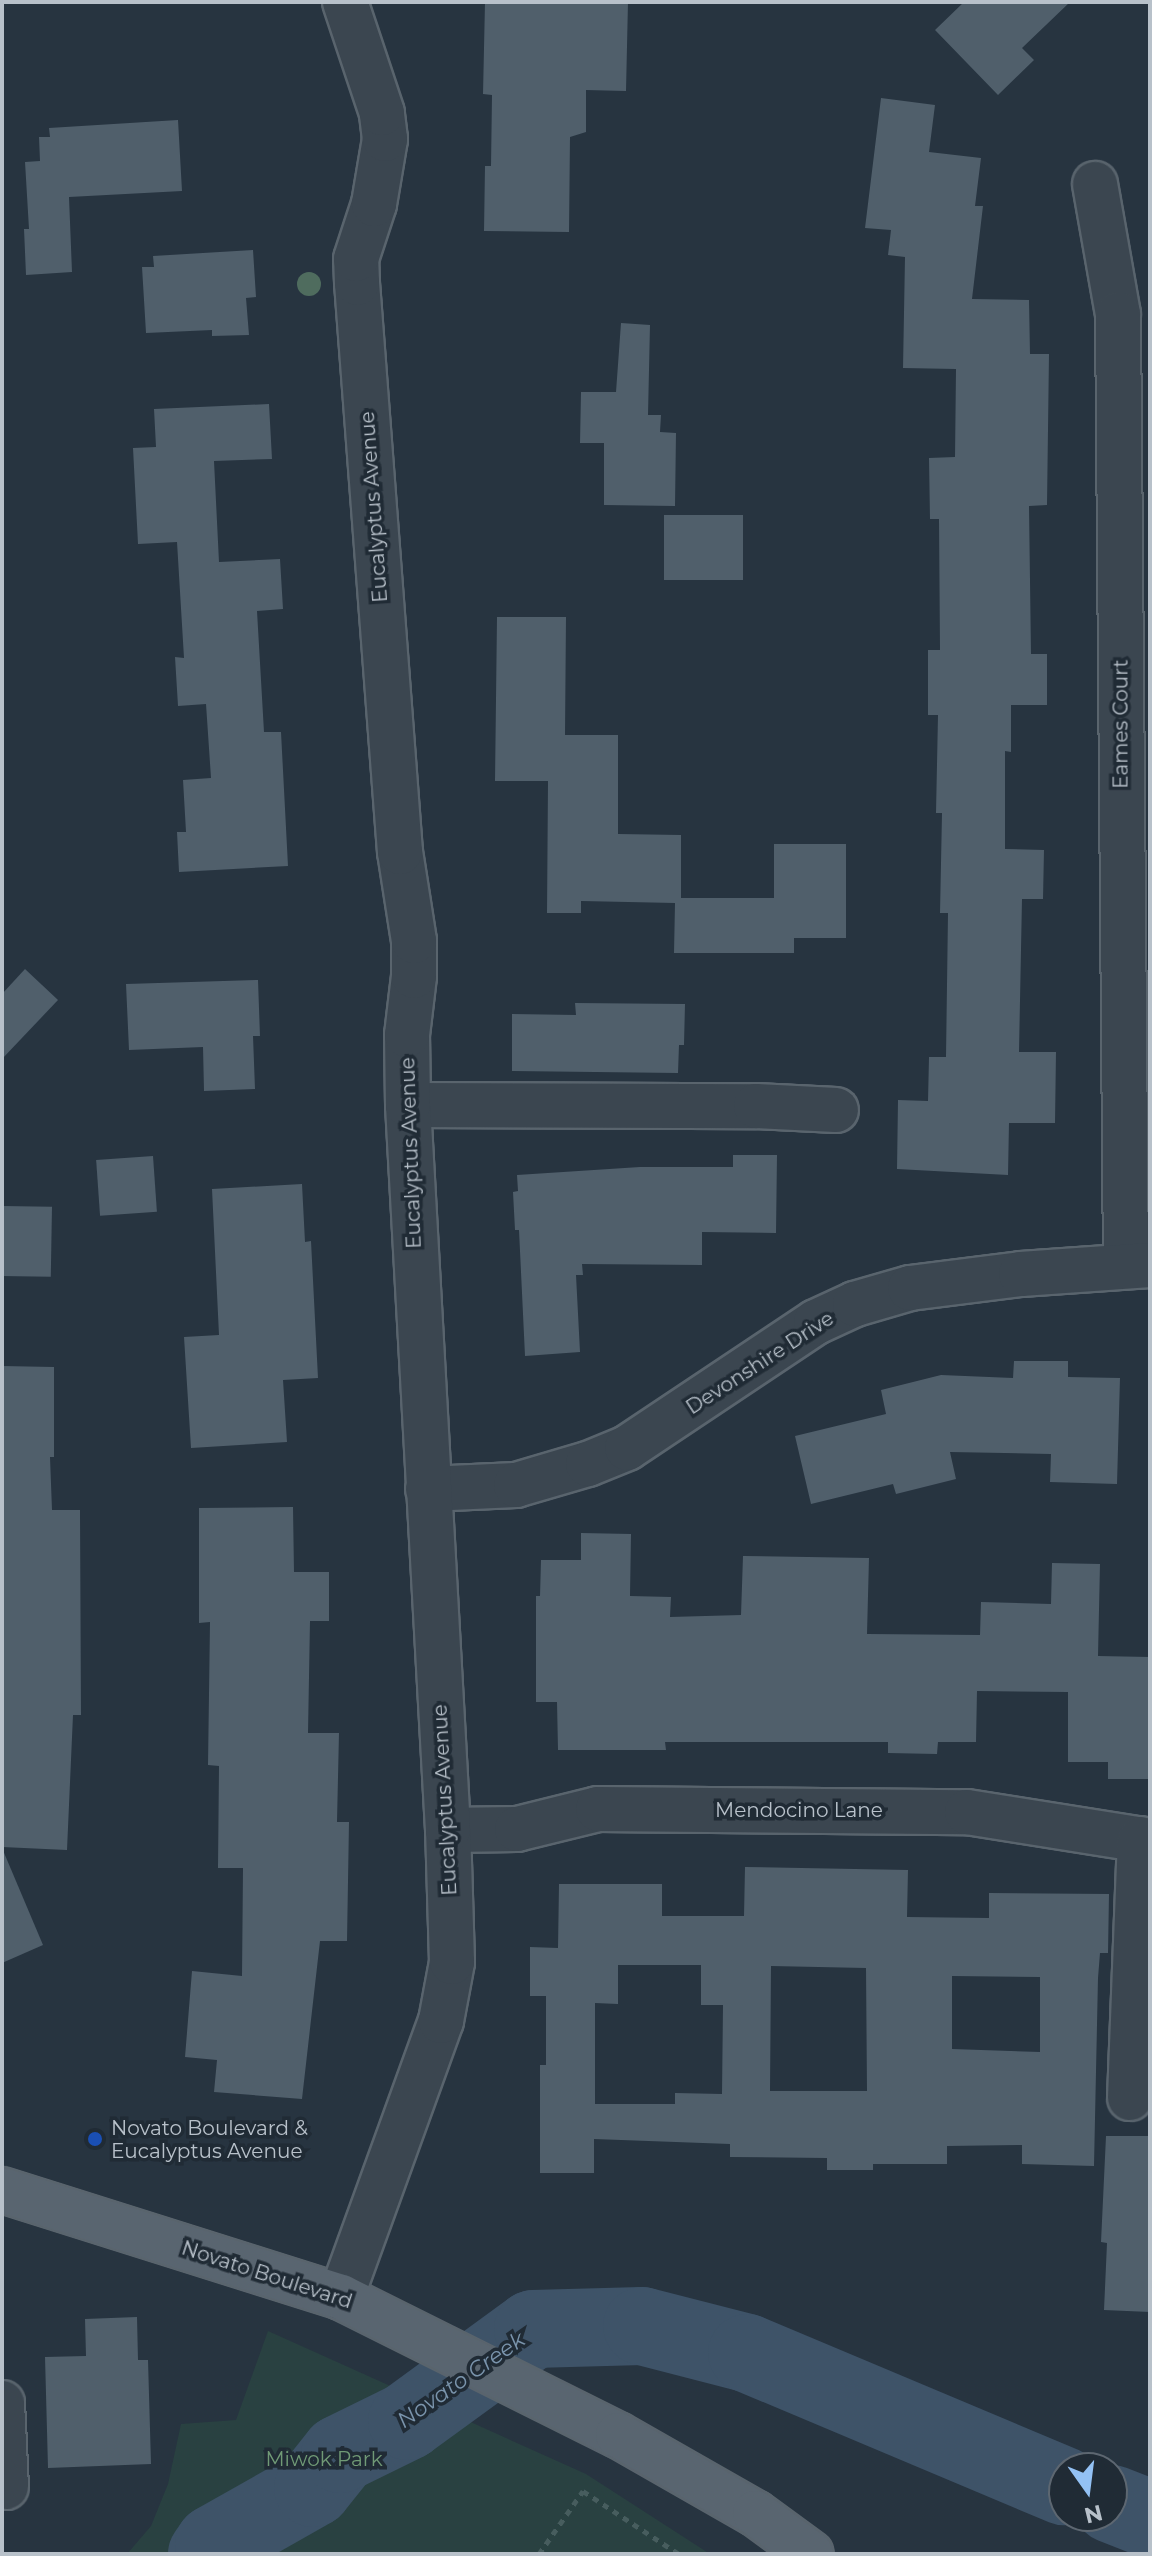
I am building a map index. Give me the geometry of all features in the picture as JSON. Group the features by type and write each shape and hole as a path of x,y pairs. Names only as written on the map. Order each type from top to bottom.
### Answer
{"main road":[{"name":"Novato Boulevard","path":"2,2190 341,2297 565,2408 691,2476 755,2513 811,2554"}],"street":[{"name":"Eucalyptus Avenue","path":"341,2297 449,1990 452,1962 448,1830 408,1105 407,1035 414,976 414,941 400,852 356,259 374,204 385,139 382,113 345,2"},
{"name":"Eames Court","path":"1095,184 1118,314 1138,1265"},
{"path":"408,1105 504,1103 836,1110"},
{"name":"Devonshire Drive","path":"428,1489 516,1485 575,1469 627,1448 816,1322 855,1304 910,1288 1138,1265"},
{"name":"Mendocino Lane","path":"448,1830 517,1829 598,1809 967,1812 1145,1840"},
{"path":"1130,2098 1145,1840"},
{"path":"2,2403 6,2487"}],"path":[{"path":"539,2554 583,2491 679,2554"}],"green space":[{"name":"Miwok Park","path":"268,2331 586,2474 710,2554 127,2554 151,2526 168,2484 181,2424 236,2420"}],"building":[{"path":"485,2 628,2 626,91 586,90 586,132 570,137 569,232 484,231 485,166 491,166 492,95 483,94"},
{"path":"964,2 1070,2 1022,48 1034,60 998,95 935,30"},
{"path":"881,98 935,105 929,152 981,158 975,206 983,206 972,299 1029,300 1030,354 1049,354 1047,505 1029,506 1031,654 1047,654 1047,705 1011,705 1011,752 1005,751 1005,849 1044,850 1043,899 1022,899 1019,1052 1056,1052 1055,1123 1009,1123 1008,1175 897,1169 898,1100 928,1101 929,1057 946,1057 948,913 940,913 942,813 936,813 938,715 928,715 928,650 940,650 939,519 930,519 929,458 955,457 956,369 903,368 905,257 888,255 891,230 865,228"},
{"path":"178,120 182,191 69,197 72,272 26,275 24,229 29,229 25,162 40,161 39,137 50,137 49,128"},
{"path":"253,250 256,297 246,298 249,335 212,336 212,330 146,333 142,267 154,267 153,256"},
{"path":"621,323 650,325 648,415 661,415 660,432 676,433 675,506 604,505 604,443 580,443 581,392 616,392"},
{"path":"269,404 272,459 214,461 219,562 280,559 283,609 257,611 264,732 281,732 288,866 179,872 177,832 186,832 183,780 211,778 206,704 178,706 175,657 184,658 177,542 138,544 133,448 156,447 154,409"},
{"path":"664,515 743,515 743,580 664,580"},
{"path":"497,617 566,617 565,735 618,735 618,834 681,835 681,898 774,898 774,844 846,844 846,938 794,938 794,953 674,953 675,903 581,901 581,913 547,913 548,781 495,781"},
{"path":"25,969 58,1000 2,1059 2,994"},
{"path":"258,980 260,1036 253,1036 255,1089 204,1091 203,1047 129,1050 126,984"},
{"path":"575,1003 685,1004 684,1045 679,1045 678,1073 512,1071 512,1014 576,1015"},
{"path":"733,1155 777,1155 776,1233 702,1232 702,1265 582,1264 583,1275 576,1275 580,1352 525,1356 519,1230 515,1230 513,1192 518,1191 517,1175 640,1167 733,1167"},
{"path":"153,1156 157,1212 100,1216 96,1160"},
{"path":"302,1184 305,1242 311,1241 318,1378 283,1380 287,1442 191,1448 184,1337 219,1335 212,1189"},
{"path":"2,1206 52,1207 51,1277 2,1276"},
{"path":"1014,1361 1068,1361 1068,1377 1120,1378 1117,1484 1050,1482 1051,1454 950,1452 956,1479 896,1494 893,1484 811,1504 795,1436 886,1414 881,1390 941,1375 1013,1378"},
{"path":"2,1366 54,1367 54,1457 50,1457 52,1510 80,1510 81,1715 73,1715 67,1850 2,1847"},
{"path":"293,1507 294,1572 329,1572 329,1621 310,1621 308,1733 339,1733 337,1822 349,1822 347,1941 320,1941 302,2099 214,2092 217,2060 185,2057 192,1971 242,1976 243,1868 218,1868 219,1766 208,1765 210,1622 199,1623 199,1508"},
{"path":"581,1533 631,1534 630,1596 671,1597 670,1617 741,1615 743,1556 869,1558 867,1634 980,1635 981,1602 1051,1604 1052,1563 1100,1564 1098,1656 1150,1657 1150,1779 1108,1779 1108,1762 1068,1762 1068,1692 977,1691 976,1742 938,1742 937,1754 888,1753 888,1742 665,1742 666,1750 558,1750 557,1702 536,1702 536,1596 540,1596 541,1560 581,1560"},
{"path":"2,1848 43,1945 2,1963"},
{"path":"745,1867 908,1870 907,1917 989,1918 989,1893 1109,1894 1108,1953 1100,1953 1098,1978 1094,2166 1022,2164 1022,2145 947,2146 947,2164 873,2164 873,2170 827,2170 827,2158 730,2157 730,2144 594,2139 594,2173 540,2173 540,2065 546,2065 546,1996 530,1996 530,1947 558,1948 559,1884 662,1884 662,1916 744,1916","holes":["618,1965 701,1965 701,2005 723,2005 722,2094 675,2093 675,2104 595,2104 595,2003 618,2004","771,1966 866,1968 867,2091 770,2091","952,1976 1040,1977 1040,2052 952,2049"]},
{"path":"1106,2136 1150,2136 1150,2312 1104,2310 1107,2243 1101,2242"},
{"path":"137,2317 138,2360 148,2360 151,2464 48,2468 45,2357 86,2356 85,2319"}],"waterway":[{"name":"Novato Creek","path":"207,2554 214,2544 313,2488 340,2454 407,2421 533,2329 642,2326 747,2353 1048,2479"},
{"name":"Novato Creek","path":"1128,2510 1150,2519"}],"place":[{"name":"Novato Boulevard & Eucalyptus Avenue","path":"95,2139"}]}
